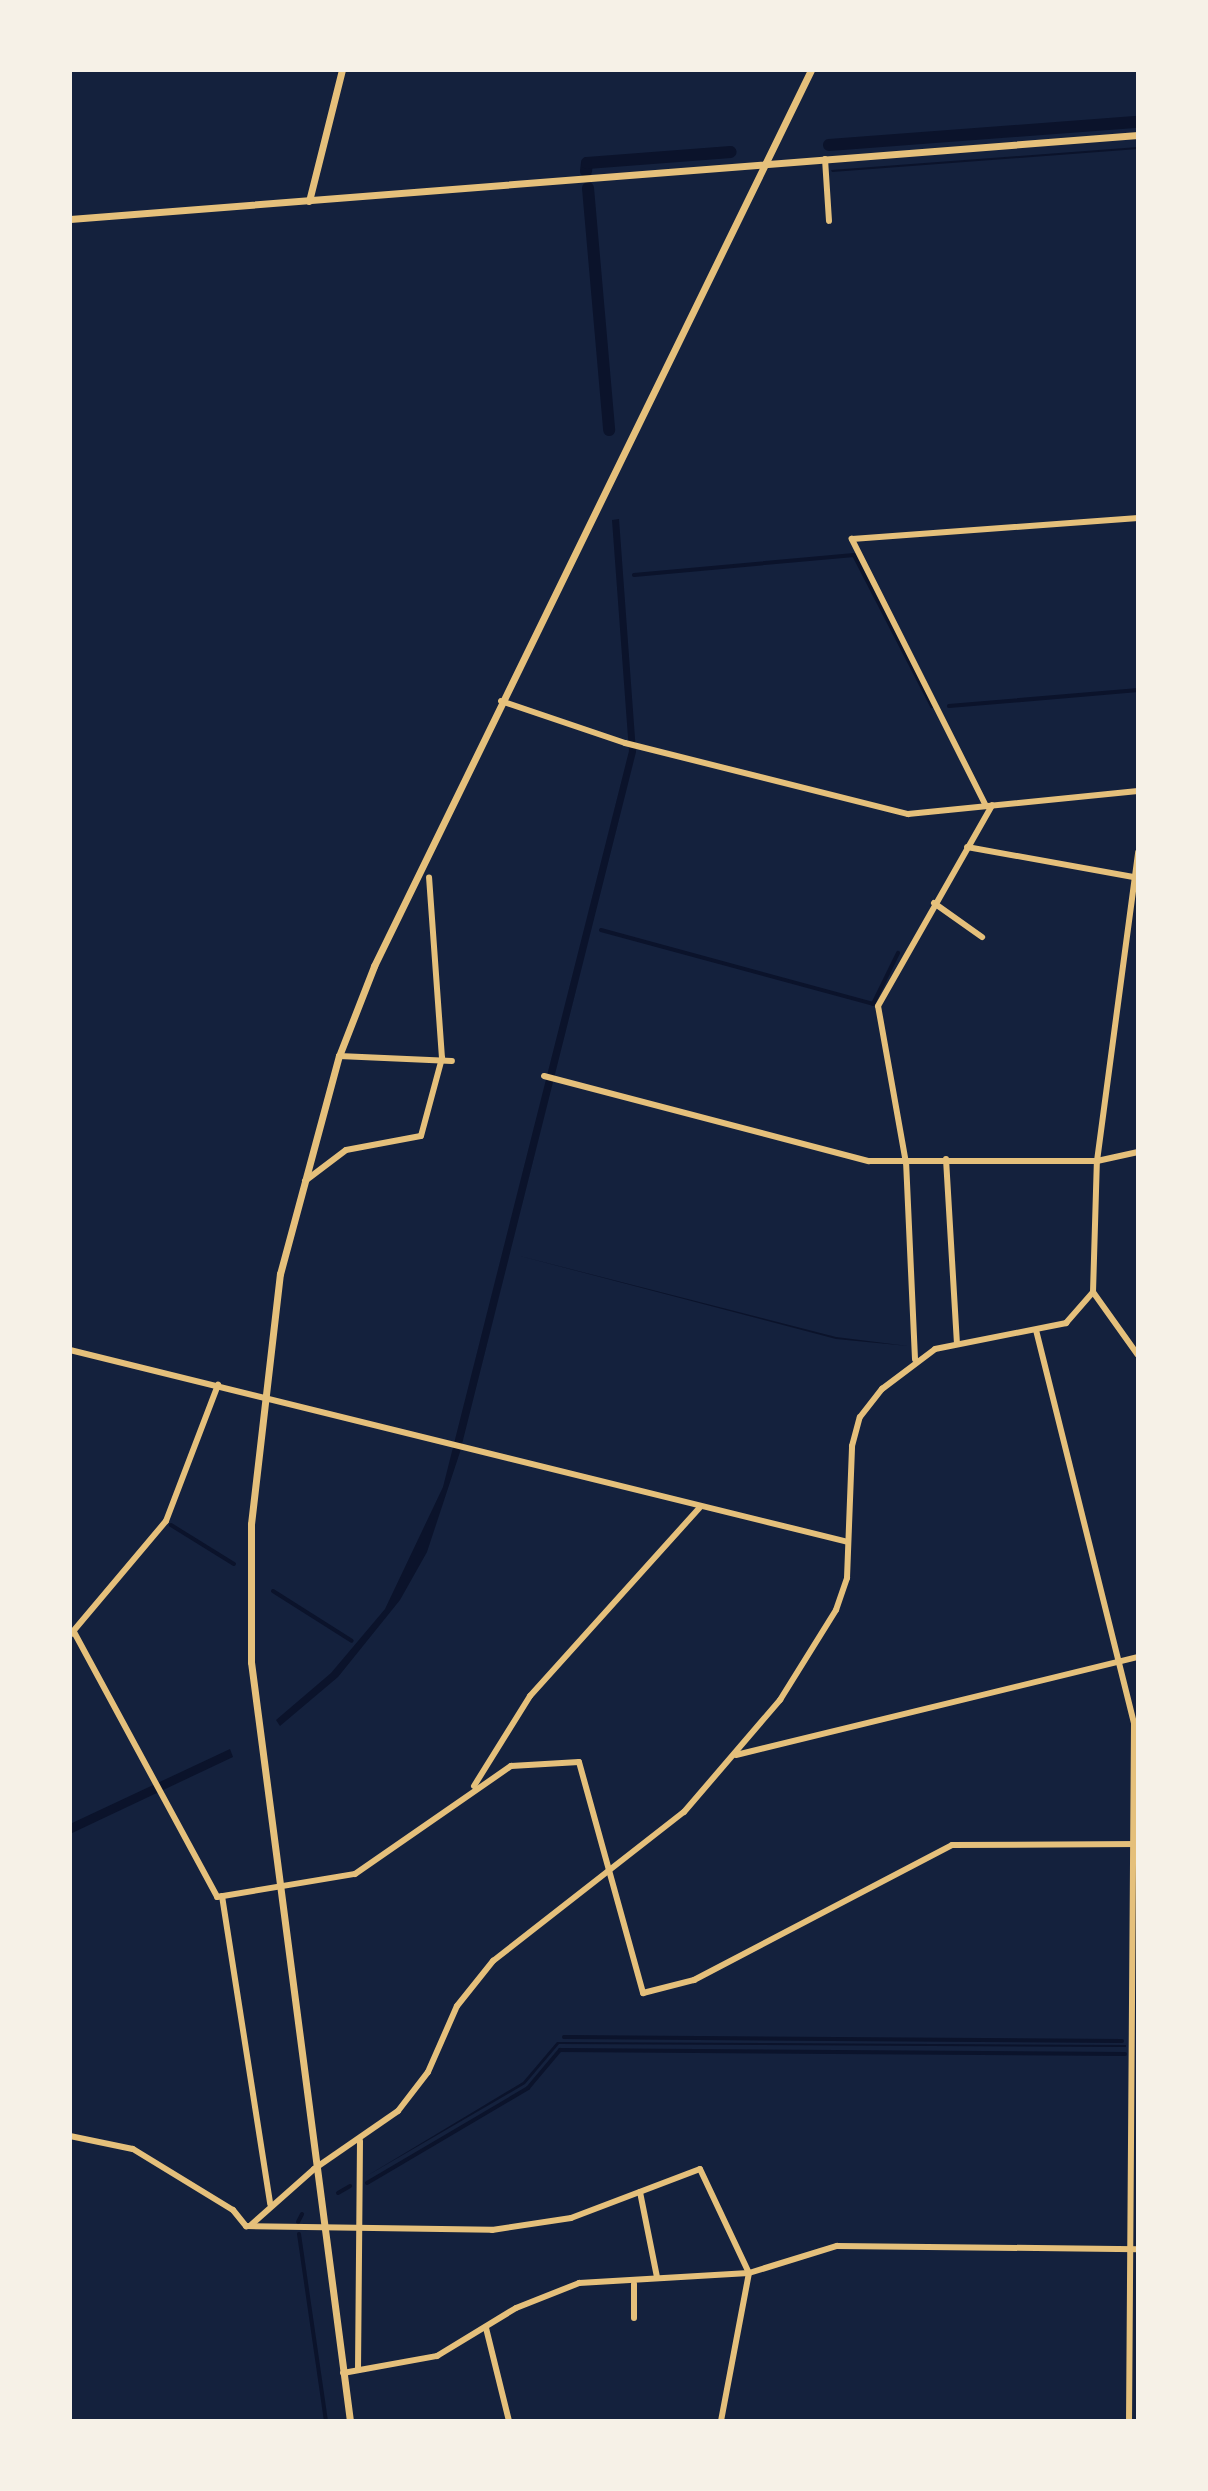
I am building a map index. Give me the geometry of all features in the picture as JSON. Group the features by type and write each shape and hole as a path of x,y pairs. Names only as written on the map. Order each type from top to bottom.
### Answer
{"street":[{"path":"309,201 342,70"},
{"path":"350,2421 275,1885 251,1662 261,1396 280,1274 339,1056 501,701 811,70"},
{"path":"70,219 1138,135"},
{"path":"825,159 829,221"},
{"path":"988,804 852,539 1138,518"},
{"path":"501,701 625,743 908,814 1138,791"},
{"path":"915,1359 906,1163 878,1006 988,804"},
{"path":"967,847 1133,877"},
{"path":"1138,852 1118,1039 1097,1161 1093,1292 1138,1355"},
{"path":"305,1181 346,1150 421,1136 442,1058 429,877"},
{"path":"934,903 982,937"},
{"path":"339,1056 442,1058 452,1061"},
{"path":"544,1076 869,1161 1097,1161 1138,1152"},
{"path":"946,1159 957,1343"},
{"path":"251,2225 270,2204 314,2169 360,2141 398,2111 428,2072 457,2006 493,1961 607,1879 736,1755 836,1610 848,1542 860,1417 915,1359 957,1343 1066,1323 1093,1292"},
{"path":"1036,1330 1134,1724 1135,2249 1129,2421"},
{"path":"70,1350 848,1542"},
{"path":"218,1385 166,1521 72,1634 222,1896 270,2204"},
{"path":"472,1789 530,1696 700,1507"},
{"path":"736,1755 1138,1657"},
{"path":"222,1896 355,1874 472,1789 511,1766 579,1762 607,1879 643,1993 661,1992 952,1845 1136,1844"},
{"path":"70,2136 133,2149 251,2225 492,2230 571,2218 700,2169 749,2273 721,2421"},
{"path":"358,2370 360,2141"},
{"path":"640,2192 657,2277"},
{"path":"343,2373 437,2356 486,2328 579,2283 634,2284 657,2277 749,2273 837,2246 1135,2249"},
{"path":"634,2284 634,2318"},
{"path":"486,2328 509,2421"}],"water":[{"path":"1138,147 832,172 831,170"},
{"path":"619,519 636,752 460,1452 427,1552 400,1600 338,1677 280,1726 276,1720 331,1673 385,1609 443,1487 629,751 612,520"},
{"path":"516,1255 836,1337 908,1346 836,1339"},
{"path":"230,1749 233,1757 70,1834 70,1824"},
{"path":"557,2042 1126,2047 559,2044 525,2084 365,2177 523,2082"}],"waterway":[{"path":"829,145 1138,122"},
{"path":"586,171 587,163 731,152"},
{"path":"588,188 609,430"},
{"path":"634,575 854,555 932,706"},
{"path":"949,706 1138,690"},
{"path":"601,930 873,1004 898,953"},
{"path":"171,1525 234,1564"},
{"path":"273,1591 352,1641"},
{"path":"564,2037 1122,2041"},
{"path":"367,2183 528,2088 560,2050 1125,2054"},
{"path":"338,2193 350,2186"},
{"path":"298,2222 302,2214"},
{"path":"299,2234 326,2421"}]}
